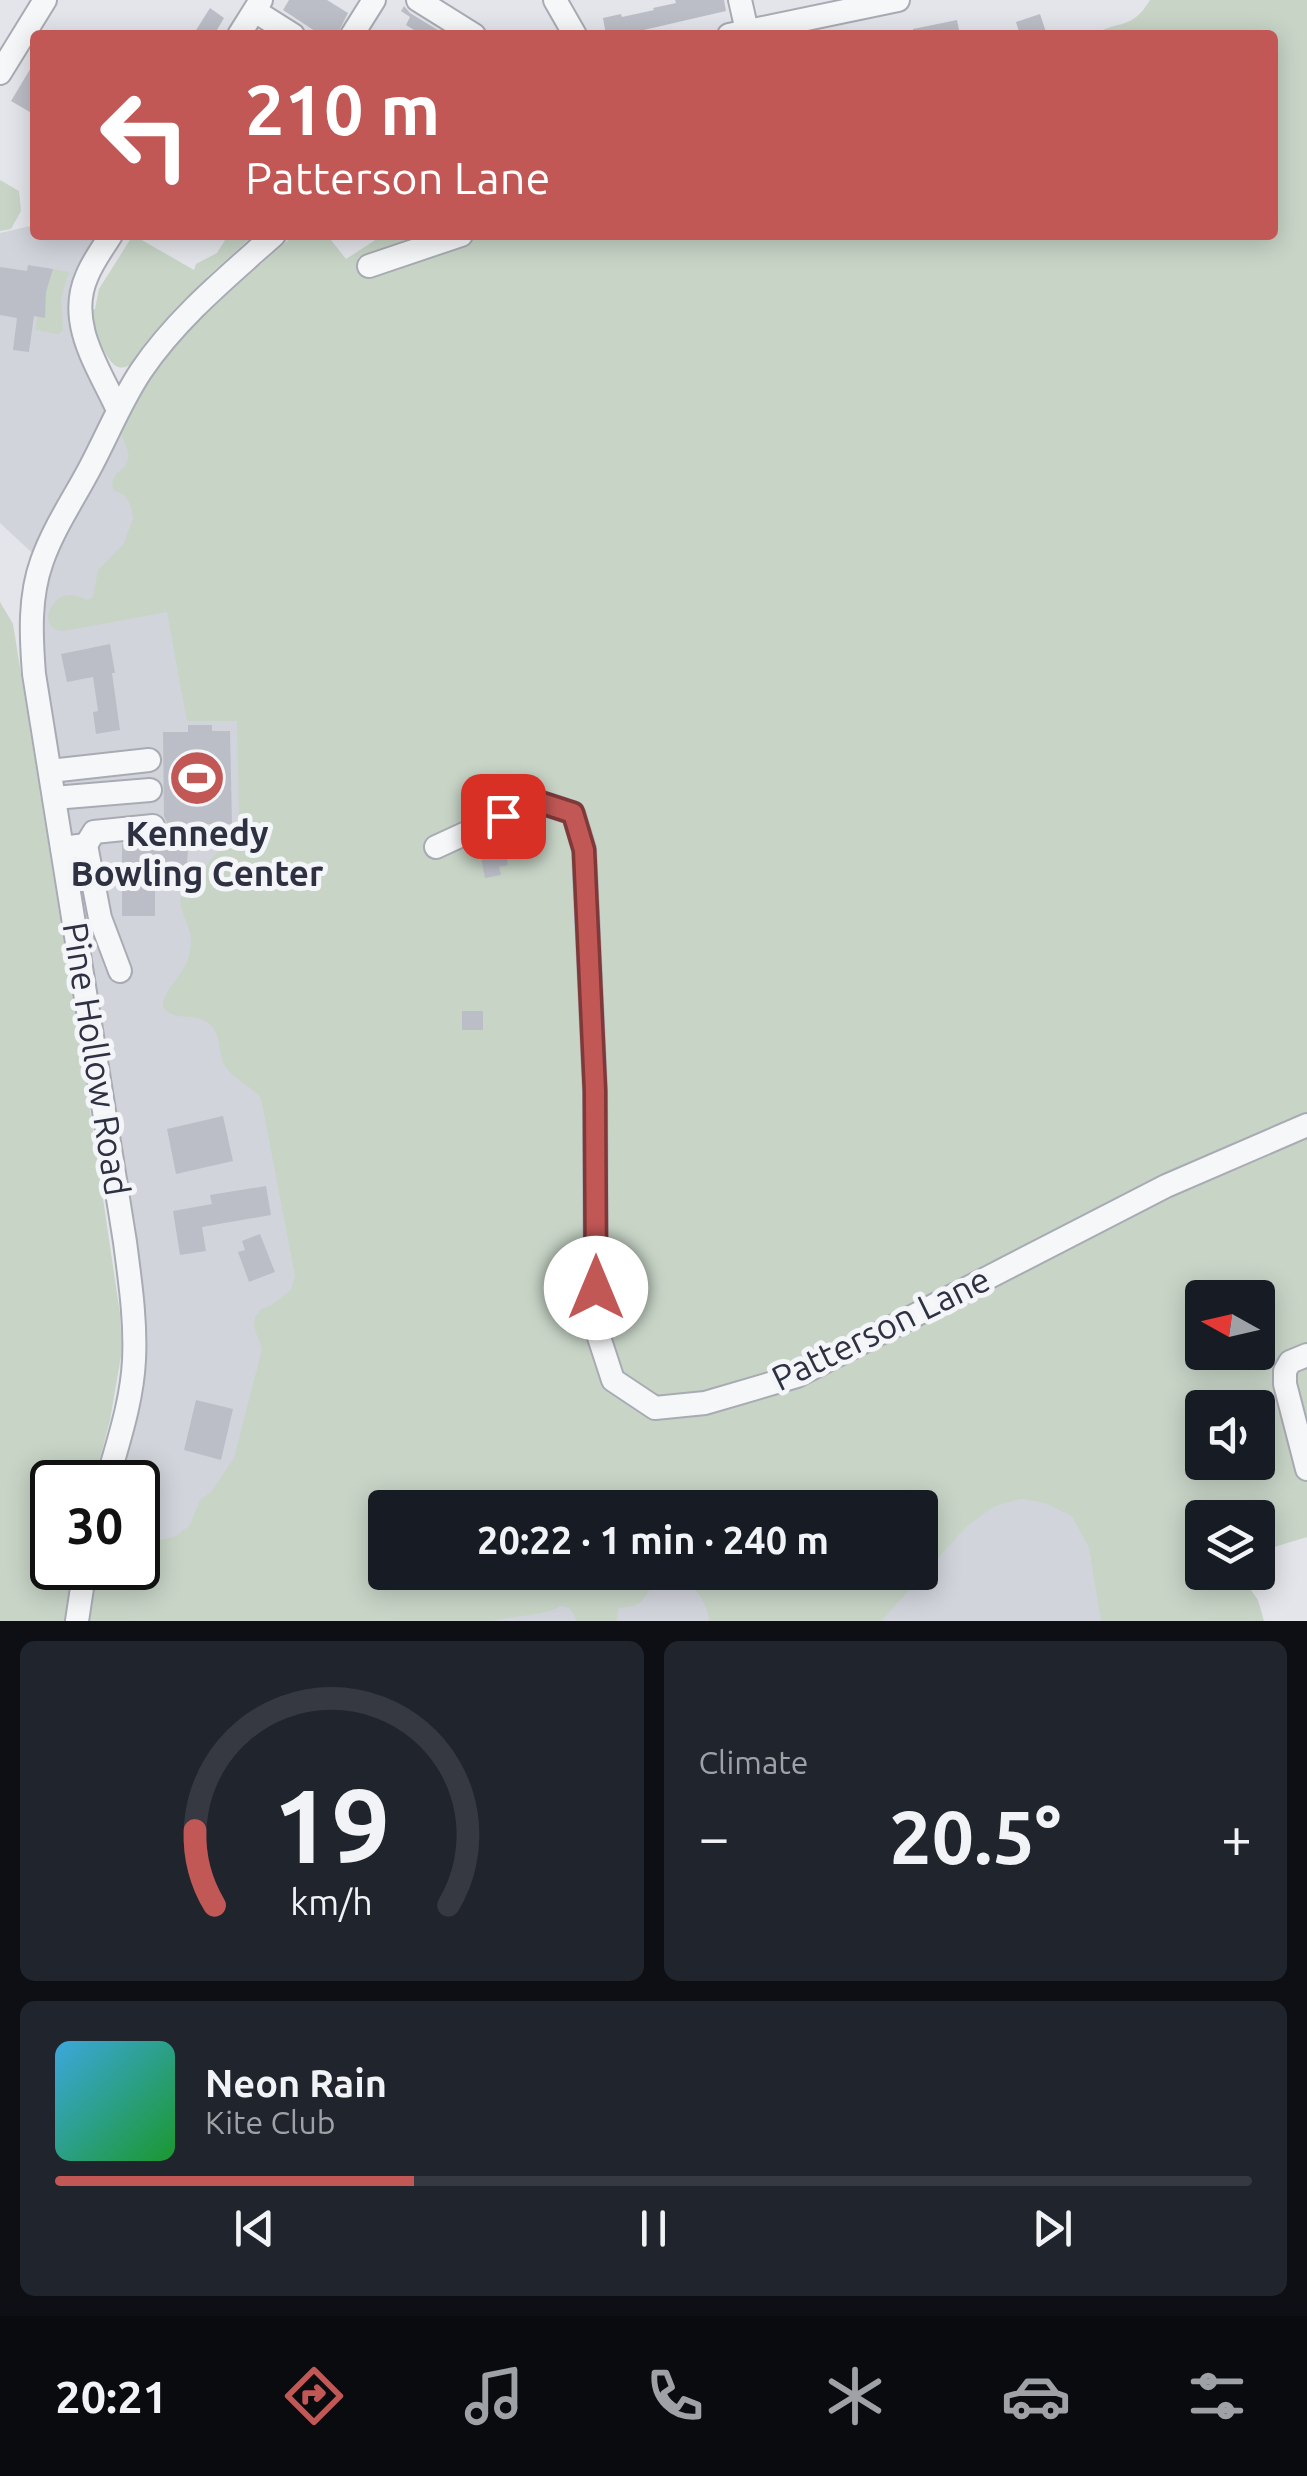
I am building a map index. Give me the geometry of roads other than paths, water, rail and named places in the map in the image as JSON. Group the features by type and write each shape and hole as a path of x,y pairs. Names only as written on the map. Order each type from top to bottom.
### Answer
{"street":[{"path":"0,73 45,0"},
{"path":"355,30 374,0"},
{"path":"418,0 466,30"},
{"path":"738,30 740,0"},
{"path":"753,30 898,0"},
{"path":"559,1 573,30"},
{"path":"242,30 258,5 287,30"},
{"path":"108,240 86,278 79,312 88,347 118,410"},
{"name":"Pine Hollow Road","path":"112,1460 127,1410 134,1362 134,1319 31,636 33,600 42,562 142,370 196,307 269,240"},
{"path":"369,266 446,240"},
{"path":"50,771 149,760"},
{"path":"54,798 150,790"},
{"name":"Patterson Lane","path":"436,848 536,801 573,813 584,850 595,1091 596,1328 614,1380 656,1408 705,1403 797,1376 1166,1186 1307,1126"},
{"path":"120,970 100,918 86,845 94,832 153,826"},
{"path":"62,848 86,845"},
{"path":"1307,1355 1290,1362 1284,1378 1307,1468"},
{"path":"76,1621 82,1590"}],"place":[{"name":"Kennedy Bowling Center","path":"197,778"}]}
